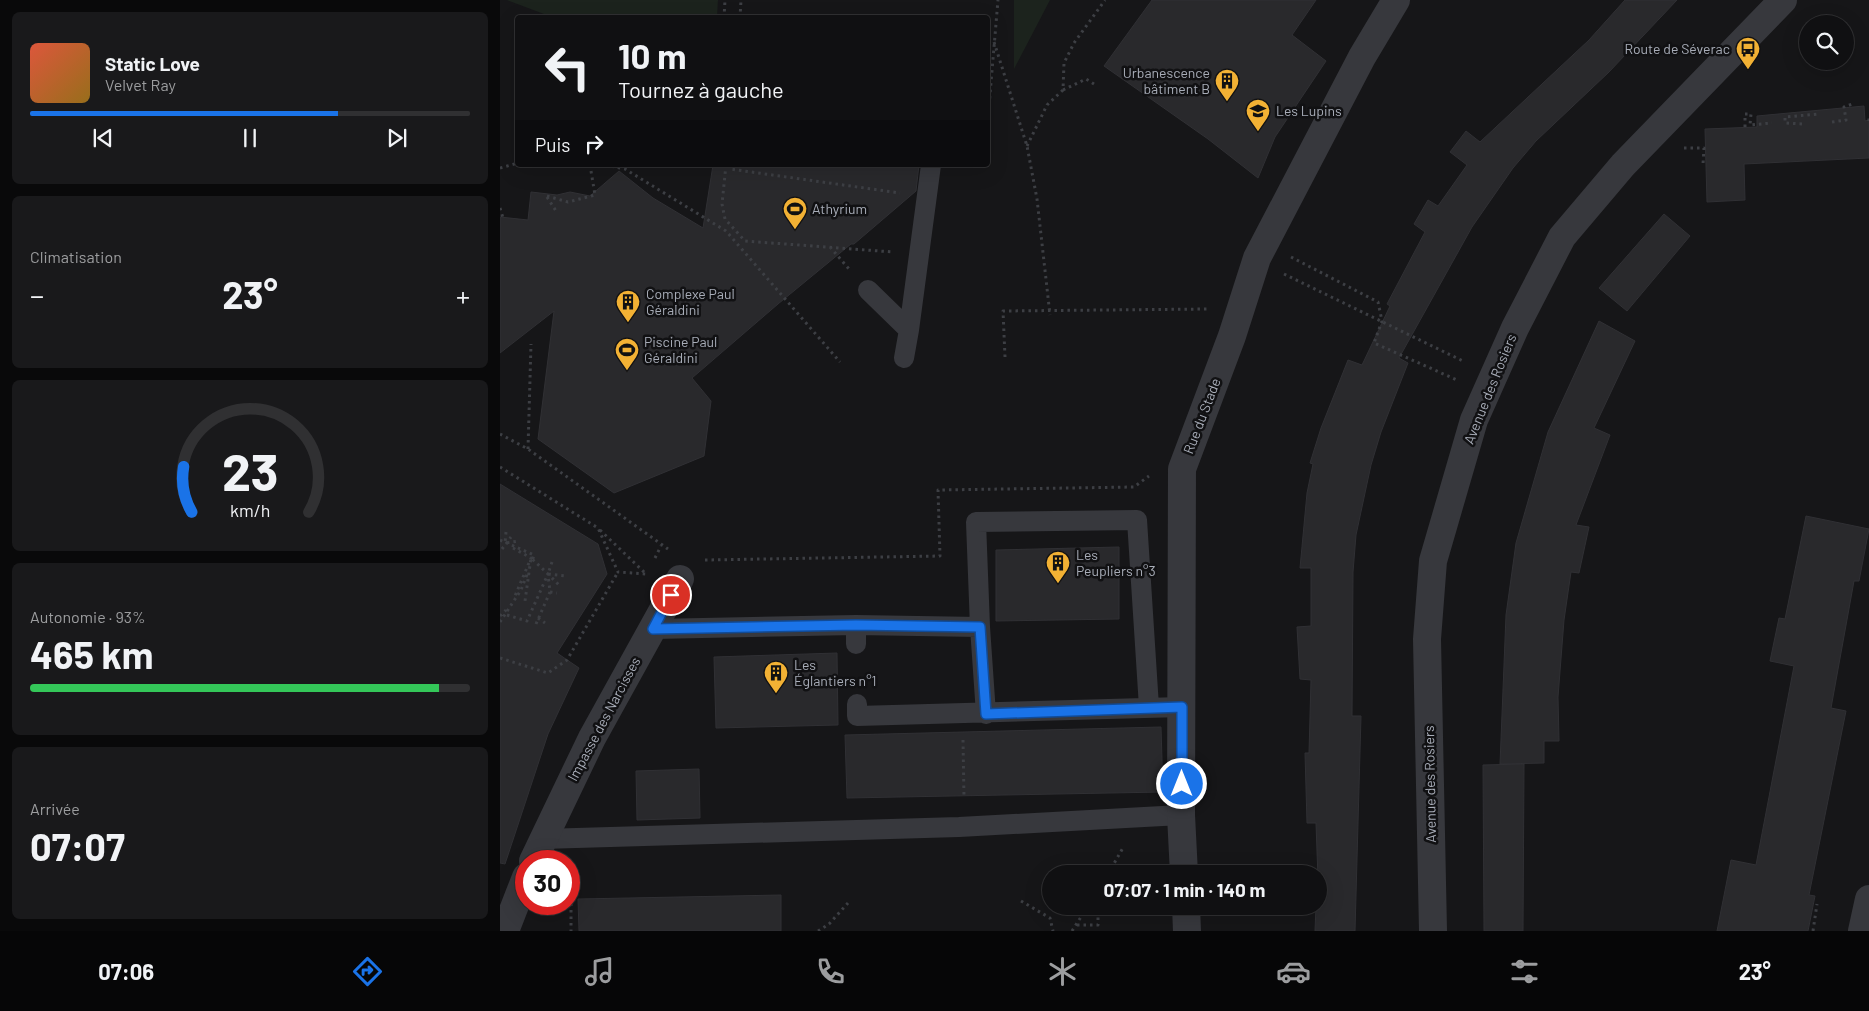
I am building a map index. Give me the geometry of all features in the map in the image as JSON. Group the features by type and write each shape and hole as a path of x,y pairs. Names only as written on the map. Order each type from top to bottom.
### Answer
{"street":[{"name":"Rue du Stade","path":"1184,865 1181,815 1182,469 1232,336 1257,258 1362,57 1396,0"},
{"name":"Avenue des Rosiers","path":"1433,931 1428,639 1433,561 1474,420 1515,328 1562,237 1623,165 1783,0"},
{"name":"Impasse des Narcisses","path":"537,850 592,738 680,578"},
{"path":"1862,931 1869,899"},
{"path":"505,931 515,905"},
{"path":"1186,915 1187,931"}],"lane":[{"path":"904,358 931,167"},
{"path":"868,290 909,330"},
{"path":"986,714 976,522 1138,520 1149,707"},
{"path":"653,629 856,634 980,627"},
{"path":"857,704 857,716 986,714 1182,707"},
{"path":"537,850 1181,815"}],"path":[{"path":"724,15 725,0"},
{"path":"740,15 741,0"},
{"path":"990,93 998,0"},
{"path":"1063,90 1064,63 1074,43 1105,0"},
{"path":"994,42 1027,146 1037,199 1050,315"},
{"path":"1027,146 1047,105 1063,90 1086,79 1094,84"},
{"path":"1832,122 1846,120 1844,107 1855,103"},
{"path":"1746,127 1745,114 1750,114 1750,125 1772,123"},
{"path":"1802,124 1785,123 1785,116 1819,114"},
{"path":"1693,148 1704,148 1703,164 1706,164"},
{"path":"500,168 515,164"},
{"path":"556,211 547,196 568,202 595,196 590,167"},
{"path":"615,167 625,169 726,231 840,362"},
{"path":"726,167 722,204 726,219 745,241 849,248"},
{"path":"730,167 730,169 903,193"},
{"path":"500,208 503,218"},
{"path":"1289,256 1378,302 1382,321 1374,343 1458,380 1461,374"},
{"path":"1315,288 1448,354"},
{"path":"1005,357 1003,311 1215,309"},
{"path":"528,449 531,344"},
{"path":"1464,368 1467,362"},
{"path":"500,434 528,449 661,546 675,552"},
{"path":"500,466 598,528 646,574"},
{"path":"703,559 722,561 940,556 938,490 1134,487 1156,470"},
{"path":"598,528 618,572"},
{"path":"505,543 506,532"},
{"path":"502,549 511,537"},
{"path":"500,540 530,558 560,586"},
{"path":"500,540 534,556 520,590 500,622"},
{"path":"505,543 519,541"},
{"path":"520,552 526,546"},
{"path":"654,560 661,546"},
{"path":"500,616 513,602 532,550"},
{"path":"525,601 530,558"},
{"path":"507,615 527,621 552,562"},
{"path":"646,574 650,567"},
{"path":"618,572 646,574"},
{"path":"500,658 548,673 567,660 618,572"},
{"path":"548,574 566,576"},
{"path":"536,624 550,592 548,574"},
{"path":"550,592 557,593"},
{"path":"542,610 546,612"},
{"path":"538,618 545,623"},
{"path":"964,759 964,766"},
{"path":"1021,901 1050,918 1053,931"},
{"path":"818,931 829,924 848,902"},
{"path":"1813,931 1817,904"},
{"path":"571,915 571,931"},
{"path":"1072,931 1083,915"},
{"path":"1077,925 1098,926 1098,915"},
{"path":"829,924 829,931"}],"shaded area":[{"path":"507,0 718,0 717,15 544,14"},
{"path":"1014,0 1050,0 1014,69"}],"building":[{"name":"Urbanescence bâtiment B","path":"1152,0 1316,0 1292,35 1326,61 1275,137 1258,178 1208,139 1104,66"},
{"path":"1625,0 1677,0 1609,72 1536,141 1513,168 1472,227 1399,358 1408,363 1381,432 1371,465 1356,535 1353,572 1352,716 1361,716 1355,931 1315,931 1316,915 1327,915 1327,865 1318,865 1316,823 1307,823 1305,753 1309,753 1311,680 1300,679 1297,627 1311,626 1311,568 1300,568 1307,493 1313,464 1310,463 1321,428 1348,360 1362,365 1390,306 1387,304 1425,232 1414,224 1428,200 1438,206 1467,165 1450,152 1466,131 1480,142 1589,40"},
{"path":"1864,106 1865,121 1869,120 1869,158 1744,164 1745,200 1707,202 1705,129 1757,127 1757,116"},
{"name":"Complexe Paul Géraldini","path":"713,167 919,167 916,191 854,244 851,244 778,304 692,378 711,401 704,456 614,493 538,439 554,311 500,353 500,217 528,220 531,192 557,195 570,192 590,196 619,171 653,198 703,228"},
{"path":"1664,214 1690,236 1627,311 1599,288"},
{"path":"1599,321 1635,341 1594,428 1610,435 1576,525 1589,527 1579,573 1571,572 1564,620 1558,697 1559,741 1544,741 1544,763 1500,764 1506,615 1516,543 1548,432"},
{"path":"500,484 598,544 607,574 557,653 579,668 548,734 505,864 500,863"},
{"path":"1806,516 1869,529 1859,581 1854,581 1831,708 1846,711 1809,895 1815,896 1808,931 1717,931 1731,860 1756,865 1794,666 1770,661 1779,618 1785,619"},
{"name":"Les Peupliers n°3","path":"1119,547 1119,619 996,621 996,550"},
{"name":"Les Églantiers n°1","path":"837,653 838,725 716,728 714,657"},
{"path":"1161,727 1163,792 847,798 845,735"},
{"path":"1524,764 1523,931 1484,931 1483,765"},
{"path":"699,769 700,818 637,820 636,771"},
{"path":"781,895 781,931 579,931 580,899"}],"place":[{"name":"Route de Séverac","path":"1748,70"},
{"name":"Urbanescence bâtiment B","path":"1227,102"},
{"name":"Les Lupins","path":"1258,132"},
{"name":"Athyrium","path":"795,230"},
{"name":"Complexe Paul Géraldini","path":"628,323"},
{"name":"Piscine Paul Géraldini","path":"627,371"},
{"name":"Les Peupliers n°3","path":"1058,584"},
{"name":"Les Églantiers n°1","path":"776,694"}],"route":[{"path":"671,595 653,629 856,625 980,627 986,714 1182,707 1182,784"}]}
